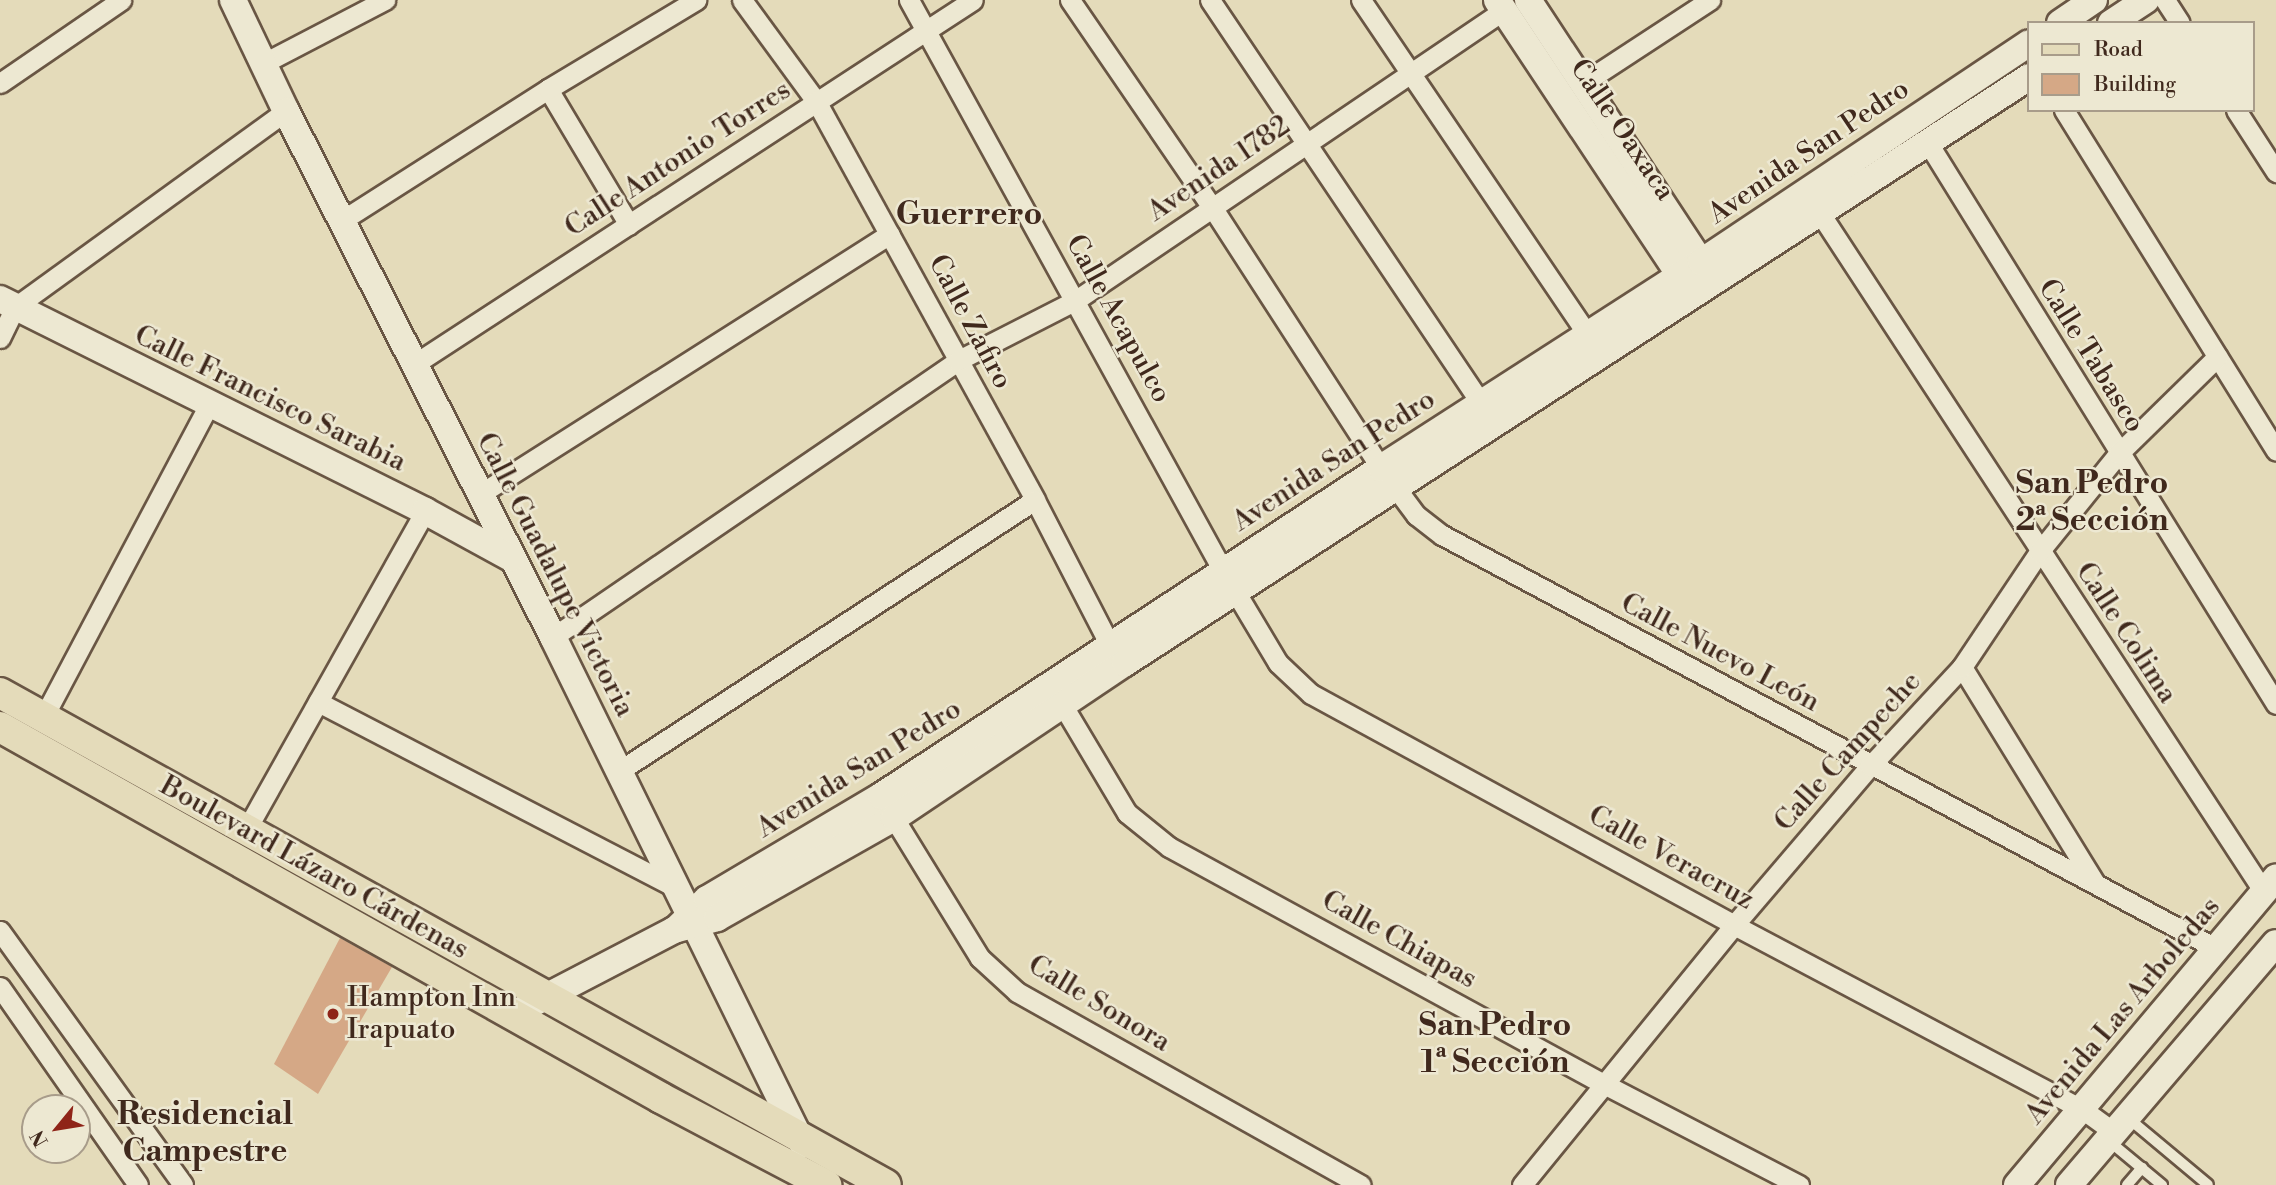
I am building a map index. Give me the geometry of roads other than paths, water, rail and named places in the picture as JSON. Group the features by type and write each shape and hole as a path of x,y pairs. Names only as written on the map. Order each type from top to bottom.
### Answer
{"main road":[{"name":"Boulevard Lázaro Cárdenas","path":"0,693 886,1185"},
{"name":"Boulevard Lázaro Cárdenas","path":"0,727 511,1015 822,1183"}],"street":[{"path":"0,83 121,0"},
{"name":"Calle Guadalupe Victoria","path":"233,0 285,111 619,771 673,886 685,923 822,1183"},
{"path":"262,64 384,0"},
{"path":"341,221 548,89 696,0"},
{"name":"Calle Zafiro","path":"742,0 816,101 1035,500 1110,645"},
{"name":"Calle Acapulco","path":"909,0 1230,581"},
{"name":"Calle Antonio Torres","path":"413,365 974,0"},
{"name":"Calle Nuevo León","path":"1070,0 1212,207 1388,478 1416,515 1442,535 2217,949"},
{"path":"1210,0 1481,403"},
{"path":"1361,0 1588,335"},
{"path":"1583,83 1710,0"},
{"path":"2063,21 2094,0"},
{"path":"2115,21 2146,0"},
{"path":"2165,0 2179,21"},
{"name":"Avenida 1782","path":"553,637 957,360 1076,300 1510,3"},
{"name":"Calle Oaxaca","path":"1510,3 1583,83 1697,279"},
{"name":"Calle Oaxaca","path":"1510,3 1697,279"},
{"name":"Avenida San Pedro","path":"511,1015 685,923 717,918 887,807 1062,704 1230,581 1813,203 2028,44"},
{"name":"Avenida San Pedro","path":"1813,203 1928,144 2028,78"},
{"path":"548,89 629,225"},
{"path":"0,338 8,303 285,111"},
{"path":"2065,112 2276,450"},
{"path":"2237,112 2276,172"},
{"name":"Calle Tabasco","path":"1928,144 2118,454 2276,704"},
{"name":"Calle Colima","path":"1813,203 2039,552 2270,884"},
{"path":"480,494 890,233"},
{"name":"Avenida San Pedro","path":"1388,478 1481,403 1588,335 1697,279"},
{"name":"Calle Francisco Sarabia","path":"8,303 425,511 511,558"},
{"name":"Calle Campeche","path":"1522,1185 1602,1083 1734,925 1870,766 1962,667 2039,552 2118,454 2217,357"},
{"path":"43,718 209,404"},
{"path":"619,771 1035,500"},
{"path":"246,830 425,511"},
{"name":"Avenida San Pedro","path":"887,807 1110,645 1230,581"},
{"name":"Calle Veracruz","path":"1230,581 1278,663 1311,694 1734,925 2082,1109 2117,1131"},
{"path":"1962,667 2096,884"},
{"path":"318,702 673,886"},
{"name":"Calle Chiapas","path":"1062,704 1127,813 1169,847 1602,1083 1799,1185"},
{"name":"Calle Sonora","path":"887,807 980,958 1017,992 1360,1185"},
{"name":"Avenida Las Arboledas","path":"2017,1185 2270,884"},
{"path":"0,931 183,1185"},
{"path":"2068,1185 2276,943"},
{"path":"0,987 138,1185"}],"lane":[{"path":"2117,1131 2142,1168 2162,1185"},
{"path":"2117,1131 2208,1185"},
{"path":"2127,1185 2142,1168"}],"place":[{"name":"Hampton Inn Irapuato","path":"333,1014"}],"district":[{"name":"Guerrero","path":"969,214"},
{"name":"San Pedro 2ª Sección","path":"2092,502"},
{"name":"San Pedro 1ª Sección","path":"1495,1044"},
{"name":"Residencial Campestre","path":"205,1134"}]}
